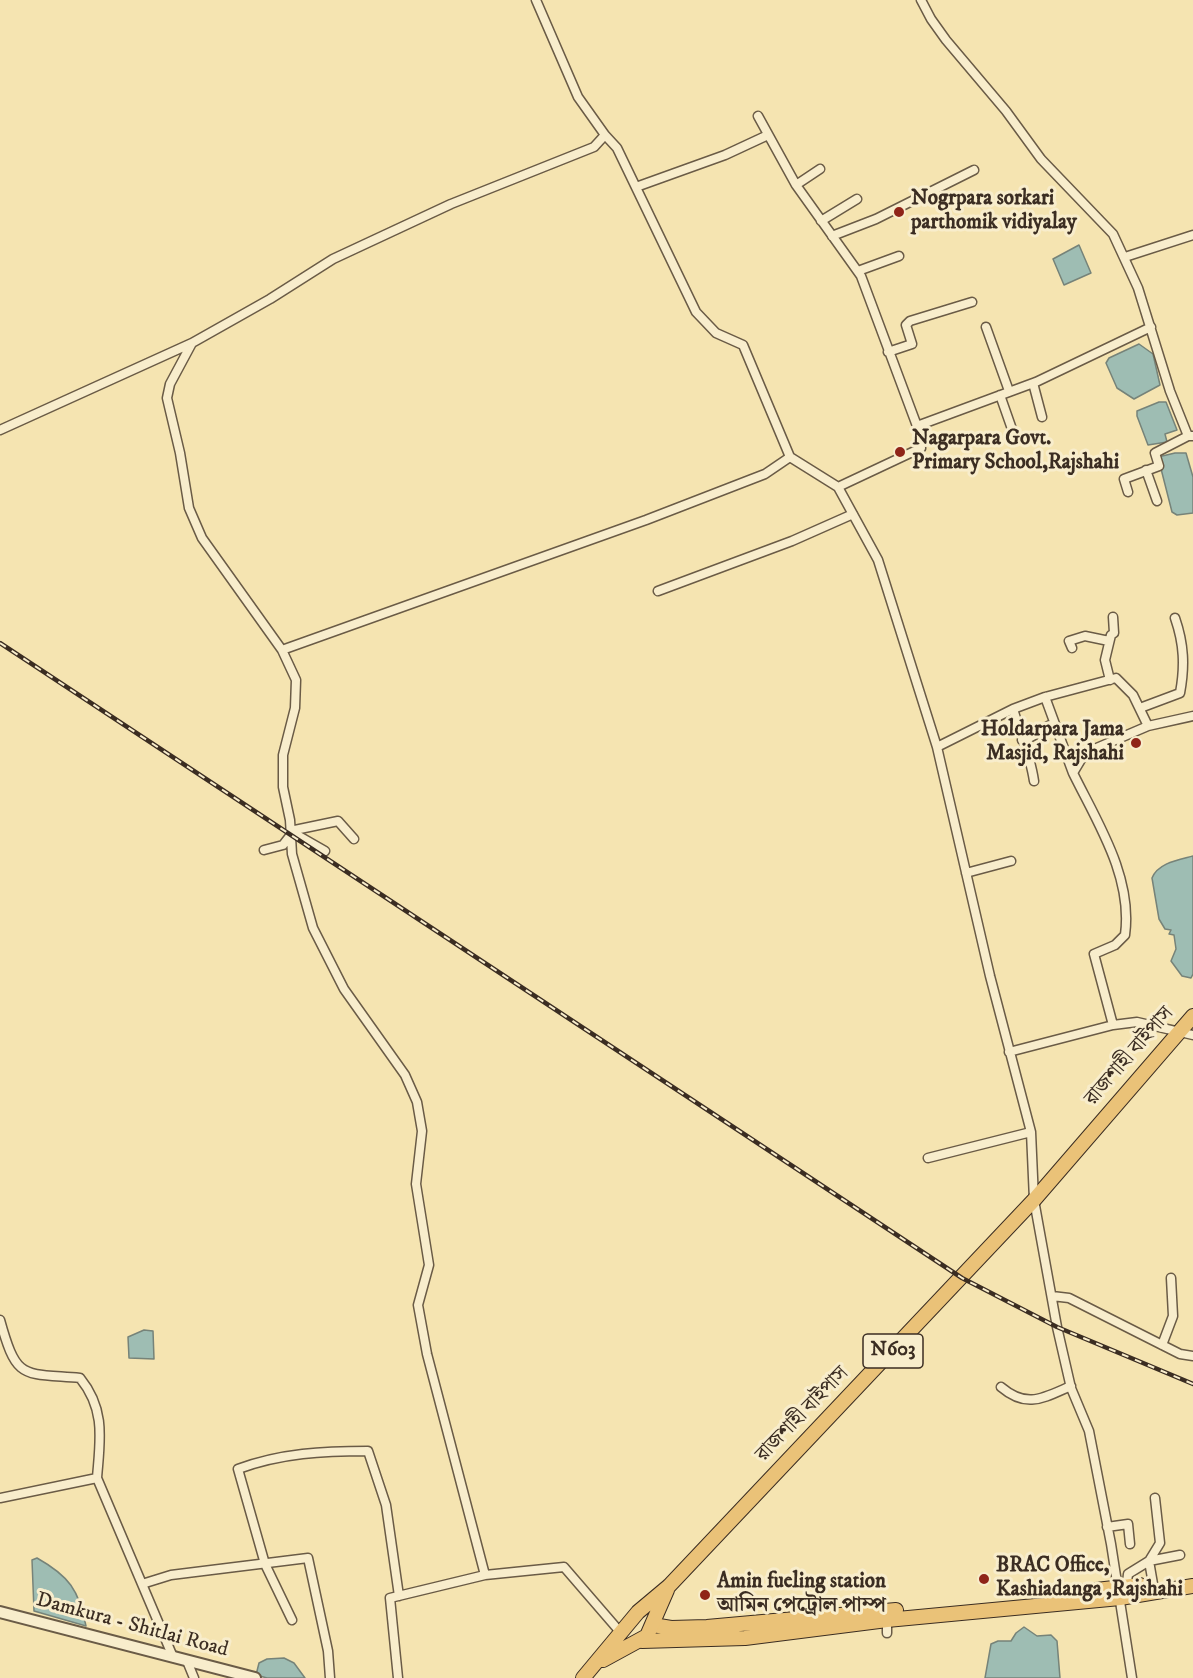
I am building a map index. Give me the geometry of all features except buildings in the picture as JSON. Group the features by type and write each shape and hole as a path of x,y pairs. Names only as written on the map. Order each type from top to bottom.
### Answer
{"main road":[{"name":"রাজশাহী বাইপাস","path":"583,1678 638,1612 669,1586 1034,1200 1186,1034 1193,1016"},
{"path":"642,1641 745,1638 887,1627 1119,1593 1193,1577"},
{"path":"642,1641 653,1625 669,1586"},
{"path":"638,1612 653,1625 671,1628 1193,1586"},
{"name":"N603","path":"593,1666 642,1641"}],"street":[{"path":"536,0 578,97 617,148 696,312 716,333 743,345 790,457 838,487 882,569 937,747 1009,1052 1031,1132 1034,1200 1071,1386 1089,1431 1132,1678"},
{"path":"921,0 931,20 953,49 1006,111 1041,159 1087,210 1109,230 1125,257 1170,391 1191,436 1155,453 1159,466 1124,480 1128,492"},
{"path":"758,116 796,185 858,271 917,426 921,448 838,487"},
{"path":"0,430 192,343 270,299 333,259 451,204 594,147 605,135"},
{"path":"636,187 725,155 768,135"},
{"path":"796,185 820,169"},
{"path":"832,236 876,219 974,170"},
{"path":"820,221 857,199"},
{"path":"1125,257 1193,235"},
{"path":"858,271 899,256"},
{"path":"888,352 912,344 906,325 910,321 972,302"},
{"path":"986,327 1005,393 1013,432"},
{"path":"917,426 1033,383 1096,356 1150,327"},
{"path":"192,343 171,384 167,398 180,453 189,508 202,538 282,650 296,680 295,708 283,754 283,787 292,854 313,928 344,989 405,1075 417,1102 422,1131 416,1184 429,1265 418,1305 427,1353 485,1575"},
{"path":"1033,383 1042,417"},
{"path":"282,650 646,520 765,474 790,457"},
{"path":"1146,470 1157,501"},
{"path":"658,591 792,541 853,514"},
{"path":"1110,680 1105,660 1109,641 1114,633 1113,617"},
{"path":"1140,708 1180,693 1185,665 1183,640 1174,618"},
{"path":"1072,648 1069,641 1085,636 1109,641"},
{"path":"937,747 1013,709 1045,697 1116,678 1133,695 1148,726"},
{"path":"1045,697 1053,724 1073,772 1109,845 1125,896 1125,935 1115,945 1094,954 1113,1025"},
{"path":"1013,709 1022,740 1029,753 1034,781"},
{"path":"1073,772 1085,753 1148,726 1193,716"},
{"path":"1022,740 1034,737 1044,727 1053,724"},
{"path":"264,850 282,845 290,834 338,821 354,839"},
{"path":"290,834 325,851"},
{"path":"966,873 1011,861"},
{"path":"1009,1052 1113,1025 1137,1022 1186,1034"},
{"path":"928,1158 1031,1132"},
{"path":"1162,1345 1173,1316 1171,1278"},
{"path":"1052,1296 1069,1298 1185,1356 1193,1356"},
{"path":"0,1320 9,1352 21,1368 34,1376 80,1378 94,1395 101,1428 97,1478 173,1657"},
{"path":"1001,1387 1015,1399 1031,1401 1071,1386"},
{"path":"292,1620 265,1564 238,1469 259,1461 321,1450 368,1451 386,1505 399,1596"},
{"path":"0,1498 97,1478"},
{"path":"1153,1584 1149,1561 1160,1543 1155,1498"},
{"path":"1107,1527 1128,1524 1130,1544"},
{"path":"1119,1593 1127,1583 1128,1574 1149,1561 1180,1555"},
{"path":"142,1584 171,1575 308,1558 328,1651 330,1678"},
{"path":"398,1678 390,1598 485,1575 564,1567 621,1633"},
{"name":"Damkura - Shitlai Road","path":"0,1611 255,1678"},
{"path":"187,1661 194,1678"}],"water":[{"path":"1079,245 1091,273 1064,285 1053,259"},
{"path":"1139,344 1153,354 1160,385 1134,399 1117,388 1106,363 1109,358"},
{"path":"1159,402 1166,402 1177,430 1165,434 1167,442 1148,445 1137,411"},
{"path":"1186,453 1193,477 1193,513 1177,515 1172,512 1158,457"},
{"path":"1193,856 1193,974 1191,978 1182,976 1171,961 1176,949 1174,935 1169,934 1171,930 1165,929 1159,919 1152,878 1164,866"},
{"path":"144,1330 153,1331 154,1359 129,1358 128,1337"},
{"path":"37,1558 57,1571 71,1585 80,1603 86,1626 34,1611 32,1560"},
{"path":"1024,1627 1037,1636 1051,1635 1057,1641 1060,1678 985,1678 991,1644 998,1641 1011,1641"},
{"path":"284,1658 294,1663 305,1678 267,1678 256,1675 259,1663 267,1659"}],"railway":[{"path":"0,643 962,1278 1057,1327 1193,1384"}],"place":[{"name":"Nogrpara sorkari parthomik vidiyalay","path":"899,212"},
{"name":"Nagarpara Govt. Primary School,Rajshahi","path":"900,452"},
{"name":"Holdarpara Jama Masjid, Rajshahi","path":"1136,743"},
{"name":"BRAC Office, Kashiadanga ,Rajshahi","path":"984,1579"},
{"name":"Amin fueling station আমিন পেট্রোল পাম্প","path":"705,1595"}]}
